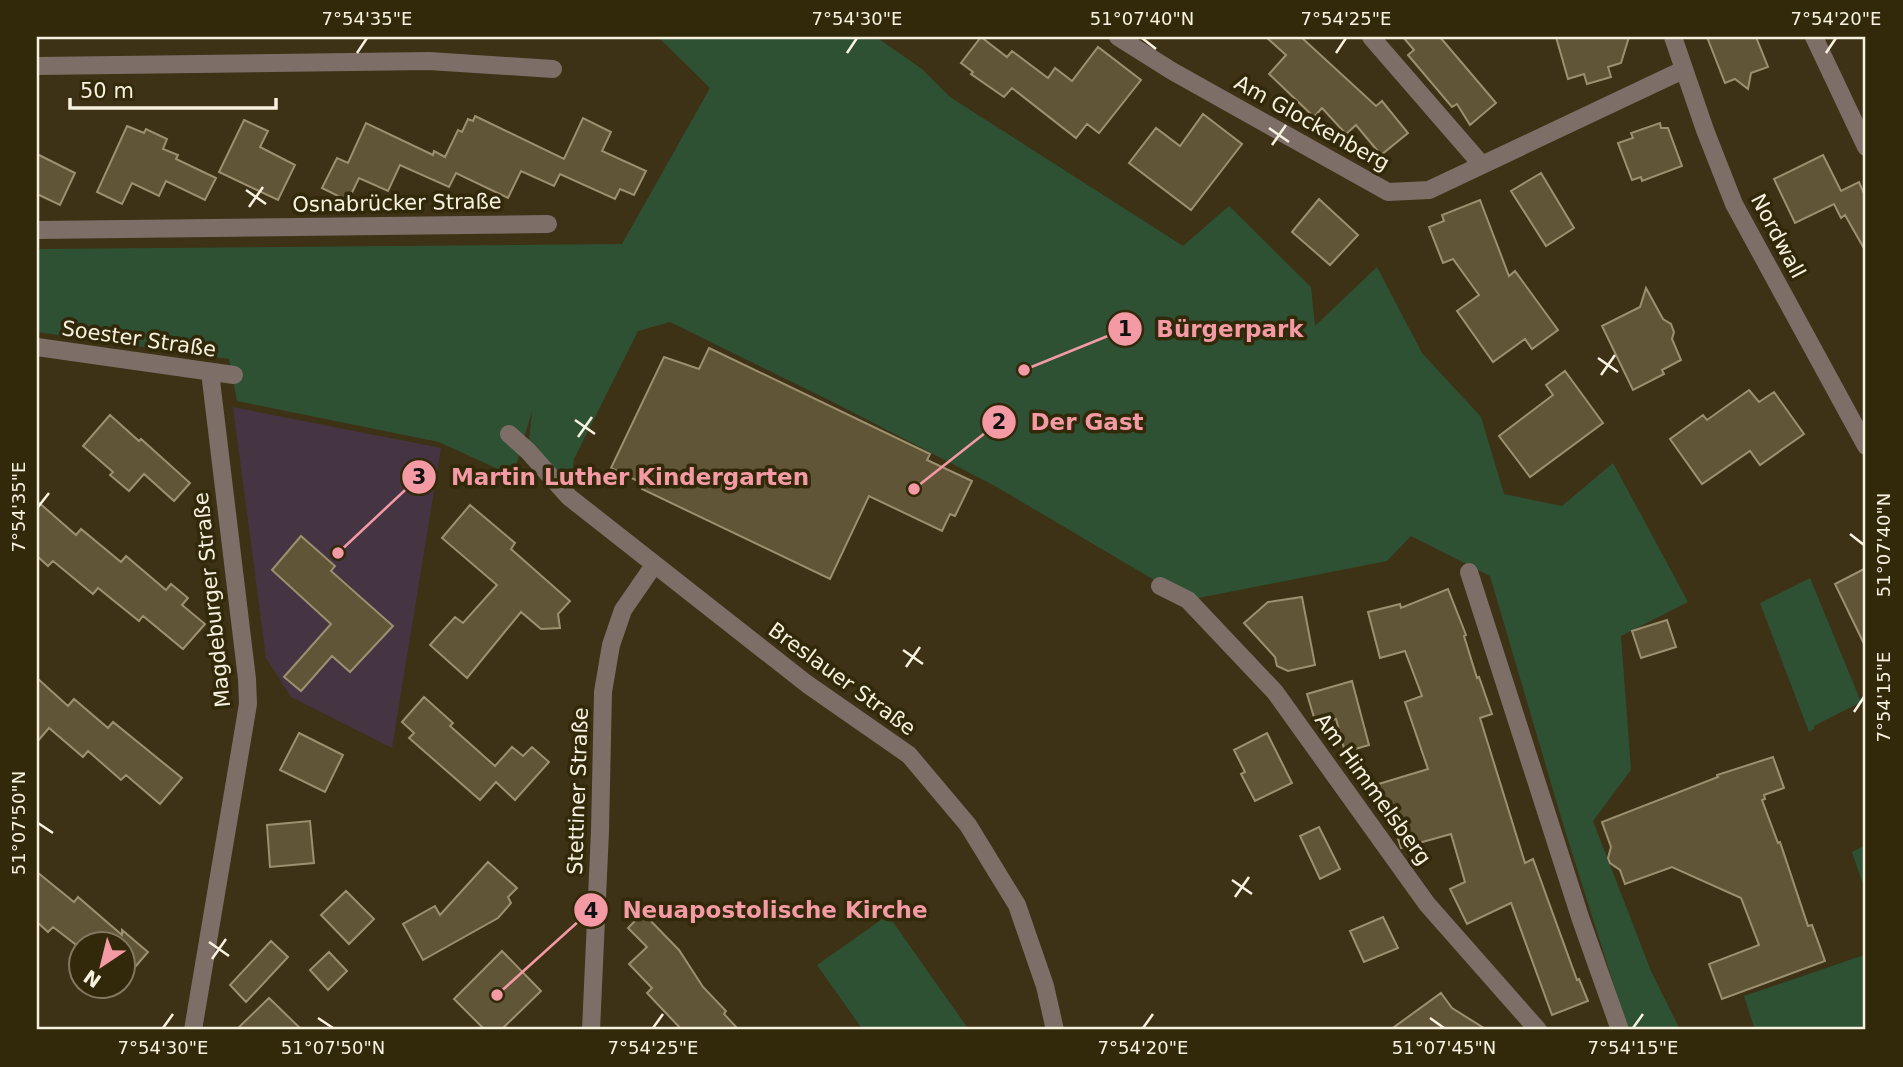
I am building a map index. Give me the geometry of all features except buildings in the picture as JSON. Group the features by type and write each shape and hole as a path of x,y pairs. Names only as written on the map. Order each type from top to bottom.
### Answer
{"street":[{"name":"Am Glockenberg","path":"1118,37 1172,71 1388,192 1429,190 1683,70"},
{"path":"1371,37 1482,165"},
{"name":"Nordwall","path":"1673,37 1734,204 1866,446"},
{"path":"1814,37 1866,147"},
{"path":"37,66 429,61 553,69"},
{"name":"Osnabrücker Straße","path":"37,230 548,225"},
{"name":"Soester Straße","path":"37,347 234,375"},
{"name":"Magdeburger Straße","path":"193,1030 248,704 210,372"},
{"name":"Breslauer Straße","path":"509,434 569,497 807,684 909,755 968,825 1017,905 1045,986 1055,1030"},
{"name":"Stettiner Straße","path":"591,1030 601,819 603,692 611,645 623,610 654,565"},
{"path":"1469,572 1581,920 1620,1030"},
{"name":"Am Himmelsberg","path":"1160,586 1188,600 1275,692 1427,904 1538,1030"}],"shaded area":[{"path":"233,407 441,448 392,748 291,697 266,658"}],"green space":[{"path":"658,37 876,37 922,69 950,97 1183,246 1229,206 1311,287 1315,326 1377,267 1422,353 1481,417 1504,494 1562,506 1613,463 1688,602 1621,636 1631,770 1593,821 1651,971 1680,1030 1628,1030 1563,824 1490,576 1411,536 1387,561 1188,600 995,486 670,322 638,331 574,459 569,497 528,451 532,411 513,476 439,442 237,401 229,359 37,332 37,249 622,244 710,88"},
{"path":"1810,578 1861,702 1814,726 1809,732 1760,603"},
{"path":"1866,845 1866,893 1852,852"},
{"path":"888,915 969,1030 863,1030 817,965"},
{"path":"1864,955 1866,1030 1755,1030 1744,996"}],"place":[{"name":"Bürgerpark","path":"1024,370"},
{"name":"Der Gast","path":"914,489"},
{"name":"Martin Luther Kindergarten","path":"338,553"},
{"name":"Neuapostolische Kirche","path":"497,995"}]}
